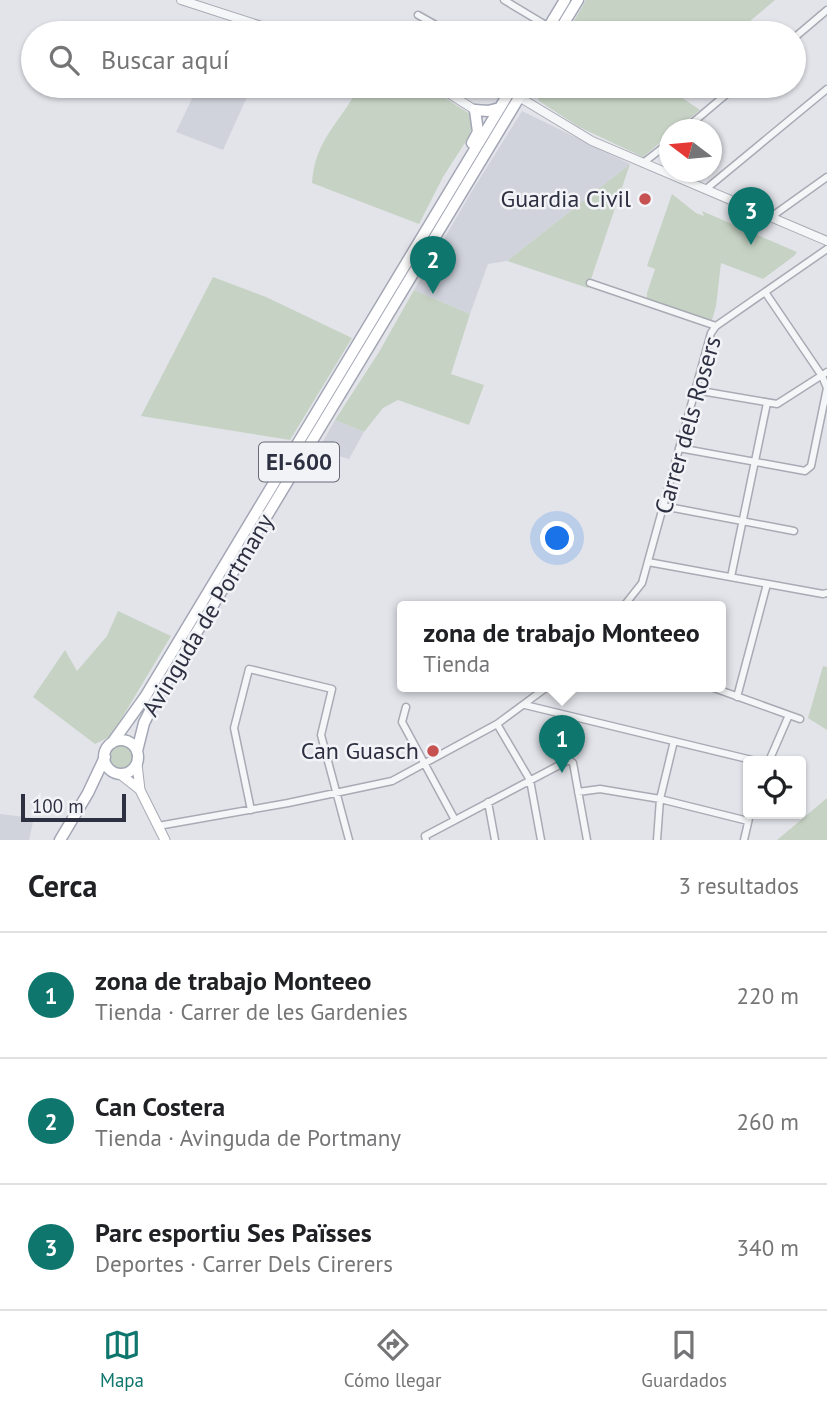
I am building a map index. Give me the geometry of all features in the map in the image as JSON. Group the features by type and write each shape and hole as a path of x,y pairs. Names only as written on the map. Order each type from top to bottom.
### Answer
{"main road":[{"path":"556,21 565,0"},
{"path":"560,21 578,0"},
{"name":"Avinguda de Portmany","path":"112,743 151,687 506,98"},
{"name":"Avinguda de Portmany","path":"137,751 144,723 154,703 518,98"},
{"path":"426,231 434,206 478,132 475,110 500,108"},
{"path":"112,743 127,741 137,751"},
{"name":"EI-600","path":"60,840 89,793 106,751 112,743"},
{"name":"EI-600","path":"89,793 103,781 130,772 137,764 137,751"},
{"path":"105,757 107,767 140,790"},
{"path":"137,764 140,790 165,840"}],"street":[{"path":"181,0 246,21"},
{"path":"504,0 536,21"},
{"path":"806,28 827,10"},
{"path":"418,15 429,21"},
{"path":"706,189 827,89"},
{"path":"456,98 475,110"},
{"path":"521,98 592,141 827,241"},
{"path":"697,119 722,98"},
{"path":"643,163 659,151"},
{"path":"771,217 827,177"},
{"name":"Carrer dels Rosers","path":"628,601 642,583 711,332 827,249"},
{"path":"590,284 716,326"},
{"path":"679,448 805,471 811,466 827,388 824,374 765,292"},
{"path":"695,390 777,404 824,374"},
{"path":"731,577 767,403"},
{"path":"818,430 827,435"},
{"path":"663,506 794,531"},
{"path":"648,562 825,593 827,584"},
{"path":"737,696 767,584"},
{"path":"251,810 234,728 249,669 332,689 321,735 349,840"},
{"path":"158,826 392,782 497,724 541,692"},
{"path":"725,692 800,719"},
{"path":"525,705 743,758"},
{"path":"406,707 402,722 455,820"},
{"path":"771,756 789,715"},
{"path":"497,724 530,780 541,840"},
{"path":"657,840 660,799 674,741"},
{"path":"426,840 425,836 569,760 573,763 587,840"},
{"path":"578,792 600,789 743,817"},
{"path":"488,802 495,840"},
{"path":"744,840 749,819"}],"shaded area":[{"path":"192,98 247,98 223,150 176,132"},
{"path":"522,111 630,164 507,261 488,264 470,314 414,290"},
{"path":"335,420 364,432 349,459 318,450"},
{"path":"0,814 34,818 29,840 0,840"}],"green space":[{"path":"586,0 775,0 750,21 574,21"},
{"path":"445,98 470,114 470,135 443,177 419,224 312,183 314,167 323,142 352,99"},
{"path":"538,98 682,98 700,110 689,119 659,119 659,143 643,157 579,127"},
{"path":"630,164 588,288 507,261"},
{"path":"672,194 696,213 704,216 702,211 797,252 763,279 721,263 716,306 710,327 647,305 647,293 655,269 647,266"},
{"path":"213,277 266,297 352,338 290,440 141,416"},
{"path":"414,290 470,314 451,374 484,385 469,425 398,400 383,408 364,432 335,420 379,352"},
{"path":"118,611 171,636 111,736 95,744 33,697 65,650 77,671 107,636"},
{"path":"823,666 827,667 827,730 808,718"},
{"path":"122,745 131,749 135,758 131,767 122,771 113,767 109,758 113,749"},
{"path":"827,798 827,840 777,840 802,819 806,819 806,816"}],"place":[{"name":"Guardia Civil","path":"645,199"},
{"name":"Parc esportiu Ses Païsses","path":"751,245"},
{"name":"Can Costera","path":"433,294"},
{"name":"Can Guasch","path":"433,751"},
{"name":"zona de trabajo Monteeo","path":"562,773"}]}
